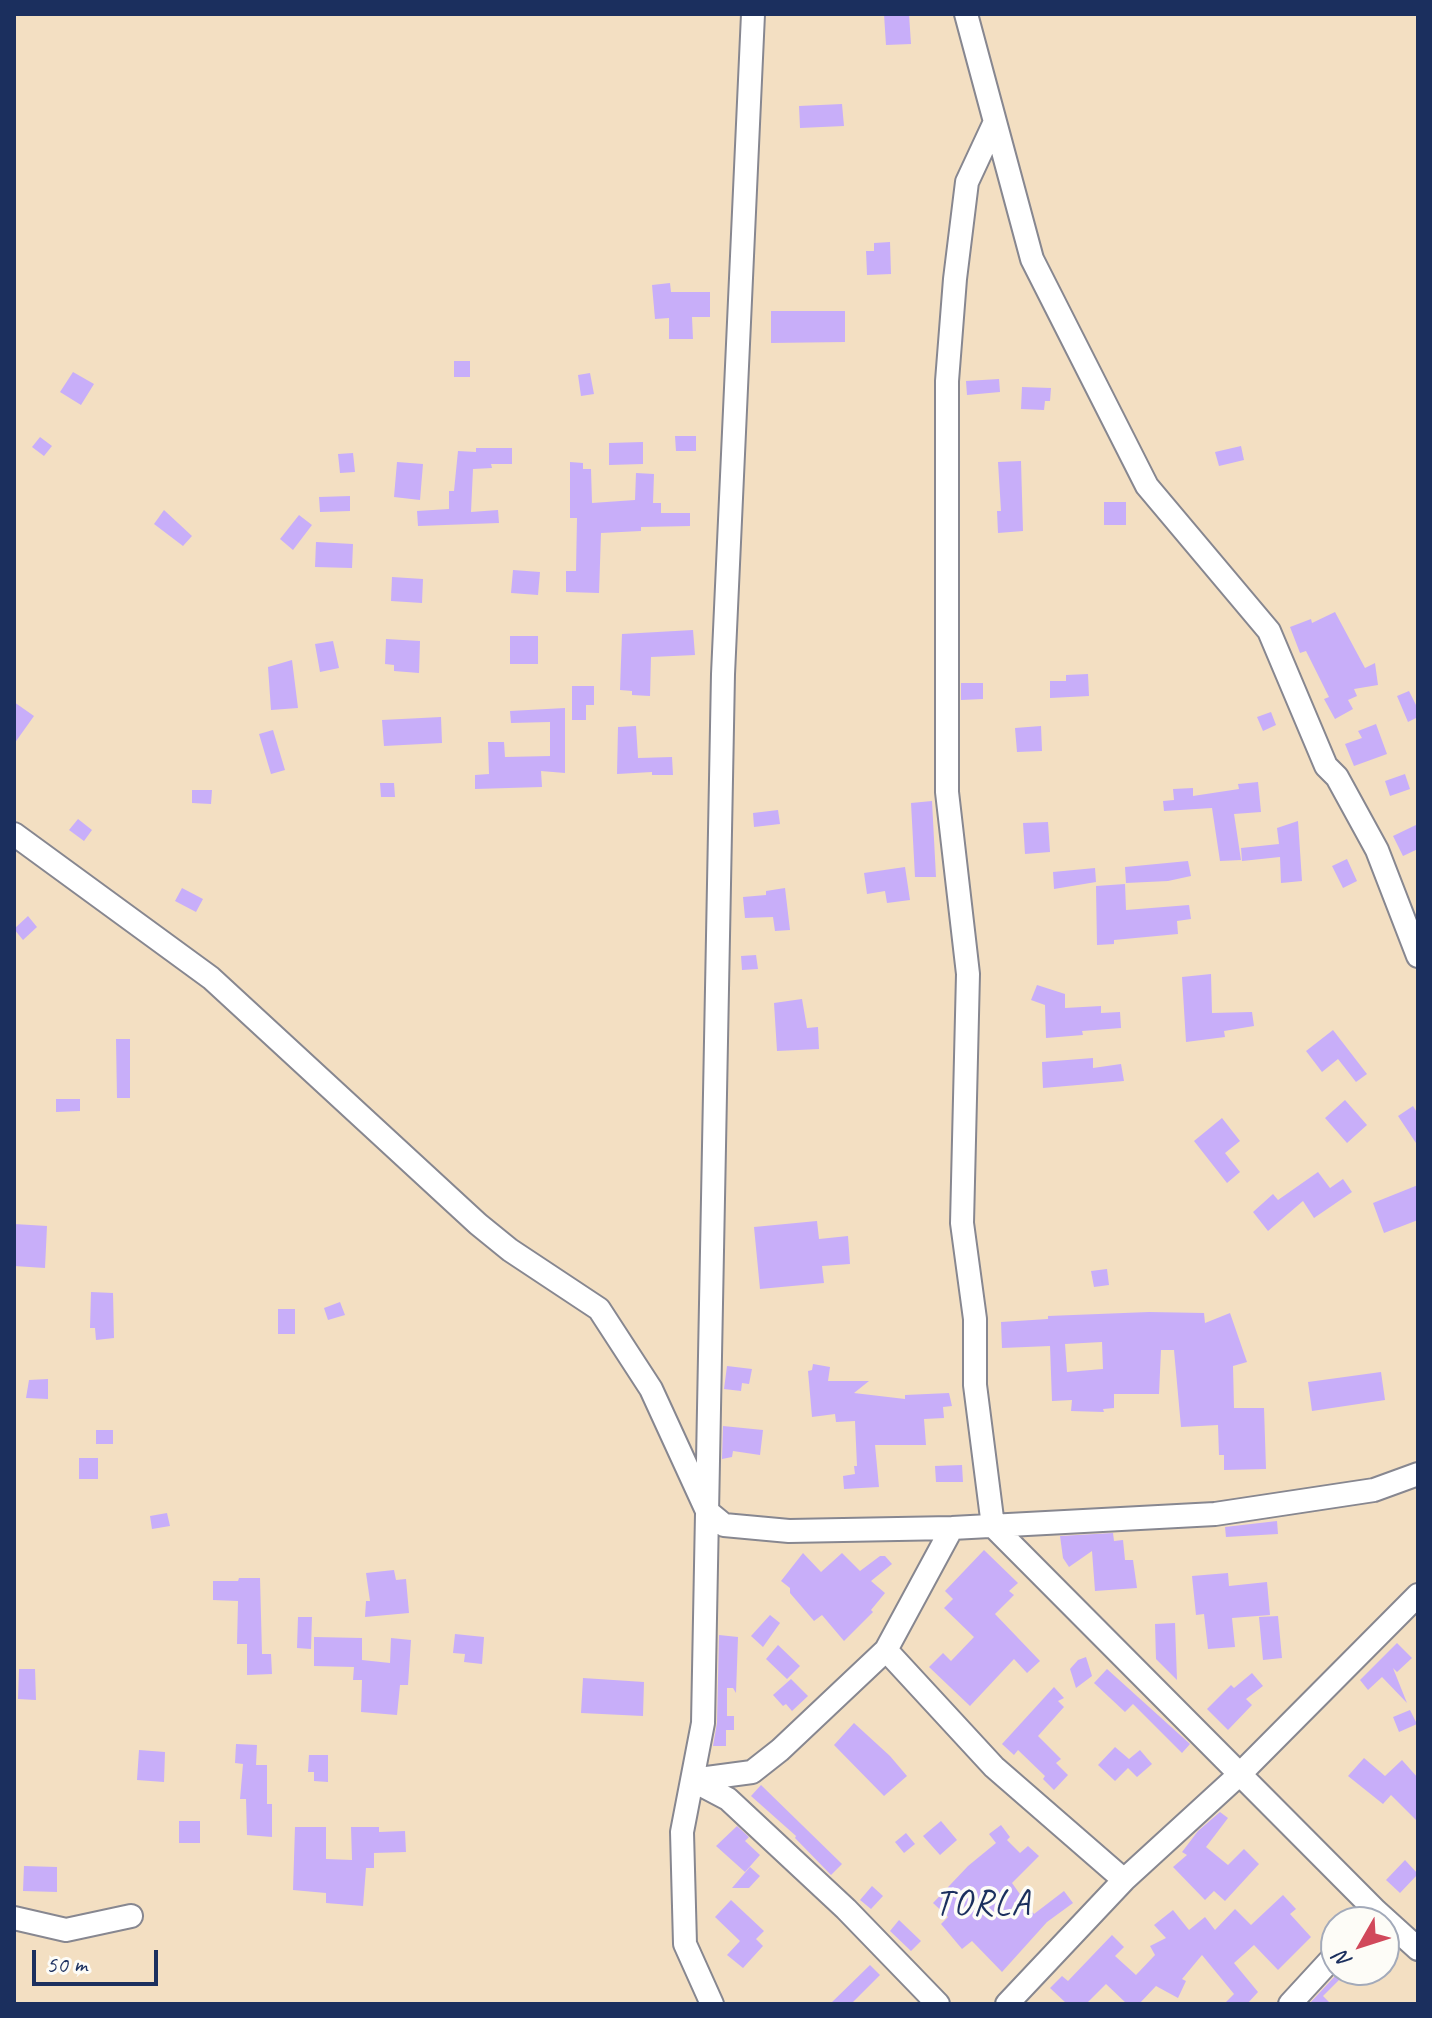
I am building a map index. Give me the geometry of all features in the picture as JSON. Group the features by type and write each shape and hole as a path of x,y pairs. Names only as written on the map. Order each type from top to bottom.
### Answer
{"street":[{"path":"712,2004 685,1944 682,1832 703,1723 723,674 753,14"},
{"path":"966,14 1032,259 1147,486 1269,631 1326,766 1337,777 1377,850 1418,956"},
{"path":"994,124 967,182 947,381 947,792 968,974 962,1223 975,1319 975,1385 993,1526 1241,1773 1361,1906"},
{"path":"14,834 211,978 478,1224 510,1250 599,1309 651,1389 707,1511 724,1525 789,1531 952,1528 1215,1514 1374,1490 1418,1474"},
{"path":"692,1780 752,1772 780,1750 886,1650 952,1528"},
{"path":"1007,2004 1124,1880 1241,1773 1418,1595"},
{"path":"886,1650 994,1767 1124,1880"},
{"path":"692,1780 728,1799 846,1909 938,2004"},
{"path":"14,1918 66,1930 131,1916"},
{"path":"1400,1937 1418,1949"},
{"path":"1290,2004 1320,1971"}],"building":[{"path":"884,14 909,14 911,44 886,45"},
{"path":"842,104 844,126 800,128 799,106"},
{"path":"890,242 891,274 867,275 866,251 874,251 874,243"},
{"path":"670,283 671,292 710,292 710,317 692,317 693,339 669,339 669,318 655,319 652,285"},
{"path":"771,311 845,311 845,342 771,343"},
{"path":"454,361 470,361 470,377 454,377"},
{"path":"73,372 94,384 81,405 60,392"},
{"path":"590,373 594,394 581,396 578,375"},
{"path":"999,379 1000,392 967,395 966,381"},
{"path":"1022,387 1051,388 1050,401 1045,401 1044,410 1021,409"},
{"path":"675,436 696,436 696,451 676,451"},
{"path":"40,437 52,446 44,456 32,447"},
{"path":"643,442 643,464 609,465 609,443"},
{"path":"1241,446 1244,460 1219,466 1215,452"},
{"path":"476,448 512,448 512,464 491,464 492,468 473,469 471,512 498,510 499,523 418,526 417,511 449,509 449,491 454,491 458,451 476,452"},
{"path":"353,453 355,472 340,473 338,454"},
{"path":"1021,461 1023,531 998,533 997,511 1001,511 998,462"},
{"path":"397,462 423,464 420,500 394,497"},
{"path":"570,462 583,463 583,469 591,469 592,503 635,500 636,473 654,474 653,503 661,503 661,513 690,513 690,526 641,527 641,531 601,533 599,593 566,592 566,571 576,571 577,518 570,518"},
{"path":"350,496 350,511 320,512 319,497"},
{"path":"1104,502 1126,502 1126,525 1104,525"},
{"path":"164,510 192,536 183,546 154,524"},
{"path":"299,515 312,525 293,550 280,539"},
{"path":"316,542 353,544 352,568 315,567"},
{"path":"513,570 540,572 538,595 511,593"},
{"path":"392,577 423,579 422,603 391,601"},
{"path":"1335,612 1365,668 1375,663 1378,685 1354,689 1357,696 1348,700 1353,709 1335,719 1324,699 1329,697 1306,651 1300,653 1290,627 1311,619 1312,623"},
{"path":"693,630 695,655 651,657 650,696 632,695 632,691 620,690 622,634"},
{"path":"510,636 538,636 538,664 510,664"},
{"path":"386,639 420,641 419,673 394,671 394,665 385,664"},
{"path":"333,641 339,668 320,672 315,644"},
{"path":"292,660 298,708 271,710 268,667"},
{"path":"1088,674 1089,696 1050,698 1050,681 1066,681 1066,675"},
{"path":"961,683 983,683 983,699 961,700"},
{"path":"572,686 594,686 594,705 586,705 586,720 572,720"},
{"path":"1409,691 1418,709 1418,717 1408,722 1397,696"},
{"path":"14,702 34,716 14,744"},
{"path":"565,708 565,773 541,771 542,787 475,789 475,775 489,774 488,742 504,742 505,757 550,756 550,722 511,723 510,711"},
{"path":"1271,712 1276,725 1263,731 1257,717"},
{"path":"441,717 442,743 384,746 382,720"},
{"path":"1376,724 1387,754 1354,766 1345,744 1362,738 1358,731"},
{"path":"636,726 638,758 672,757 673,775 652,775 652,772 617,774 618,727"},
{"path":"1041,726 1042,751 1017,752 1015,728"},
{"path":"273,730 285,770 271,774 259,734"},
{"path":"1405,774 1410,789 1390,796 1385,781"},
{"path":"1258,782 1261,812 1234,814 1241,860 1220,861 1212,808 1164,811 1163,801 1174,800 1173,789 1193,788 1193,796 1239,789 1238,784"},
{"path":"380,783 394,783 395,797 381,797"},
{"path":"192,790 212,790 211,804 192,803"},
{"path":"932,801 936,877 915,877 911,803"},
{"path":"778,810 780,824 754,827 753,813"},
{"path":"78,819 92,830 84,841 69,830"},
{"path":"1298,821 1302,881 1281,883 1280,857 1242,861 1241,848 1279,844 1277,828"},
{"path":"1048,822 1050,852 1025,854 1023,823"},
{"path":"1418,824 1418,849 1403,856 1393,836"},
{"path":"1347,859 1357,881 1343,888 1332,866"},
{"path":"1188,861 1191,876 1168,881 1126,883 1125,867"},
{"path":"905,867 910,900 887,903 885,891 867,894 864,873"},
{"path":"1095,868 1096,882 1054,889 1053,872"},
{"path":"1125,884 1126,910 1189,905 1191,919 1177,921 1178,934 1114,940 1114,944 1097,945 1096,886"},
{"path":"182,888 203,899 196,912 175,901"},
{"path":"785,888 790,930 775,931 773,917 745,918 743,897 766,895 766,891"},
{"path":"28,916 37,927 23,940 14,929"},
{"path":"756,955 758,969 742,970 741,956"},
{"path":"1211,974 1212,1013 1252,1012 1254,1026 1224,1031 1225,1037 1186,1042 1182,977"},
{"path":"1037,985 1065,994 1065,1008 1101,1006 1101,1013 1120,1012 1121,1028 1046,1038 1045,1005 1031,1000"},
{"path":"802,999 807,1028 818,1027 819,1049 777,1051 774,1003"},
{"path":"1333,1030 1367,1074 1356,1082 1338,1059 1322,1072 1306,1051"},
{"path":"116,1039 130,1039 130,1098 117,1098"},
{"path":"1093,1058 1093,1068 1121,1064 1124,1081 1043,1088 1042,1062"},
{"path":"56,1099 80,1099 80,1111 56,1112"},
{"path":"1345,1100 1367,1125 1347,1143 1325,1118"},
{"path":"1413,1106 1418,1114 1418,1146 1398,1116"},
{"path":"1222,1118 1240,1141 1225,1153 1240,1172 1227,1183 1194,1141"},
{"path":"1318,1172 1330,1188 1343,1179 1352,1192 1314,1218 1303,1201 1268,1231 1253,1212 1273,1194 1278,1200"},
{"path":"1418,1185 1418,1220 1384,1233 1373,1203"},
{"path":"817,1221 819,1239 848,1236 850,1264 822,1266 824,1283 760,1289 754,1227"},
{"path":"14,1224 47,1226 45,1268 14,1266"},
{"path":"1107,1269 1109,1285 1094,1287 1091,1271"},
{"path":"91,1292 113,1293 114,1338 96,1340 95,1328 90,1328"},
{"path":"340,1302 345,1315 328,1320 324,1308"},
{"path":"278,1309 295,1309 295,1334 278,1334"},
{"path":"1204,1313 1205,1323 1230,1313 1247,1362 1233,1366 1234,1408 1264,1408 1266,1469 1224,1470 1224,1455 1219,1455 1218,1425 1181,1427 1174,1350 1161,1350 1159,1394 1114,1394 1114,1408 1103,1409 1104,1412 1071,1411 1072,1400 1052,1401 1050,1346 1002,1348 1001,1322 1048,1319 1048,1316","holes":["1102,1342 1103,1369 1067,1372 1065,1344"]},
{"path":"813,1364 830,1367 828,1381 869,1381 854,1393 905,1399 905,1395 949,1393 952,1406 943,1407 944,1418 924,1419 926,1445 875,1445 879,1487 844,1489 843,1476 855,1474 854,1466 857,1466 855,1421 836,1422 835,1414 812,1417 808,1371 812,1370"},
{"path":"727,1366 752,1369 749,1384 742,1383 741,1391 724,1389"},
{"path":"1381,1372 1385,1400 1312,1411 1308,1382"},
{"path":"48,1379 48,1399 26,1398 29,1380"},
{"path":"723,1426 763,1430 760,1455 733,1451 732,1457 722,1459"},
{"path":"96,1430 113,1430 113,1444 96,1444"},
{"path":"79,1458 98,1458 98,1479 79,1479"},
{"path":"962,1465 963,1482 936,1482 935,1466"},
{"path":"167,1513 170,1526 152,1529 150,1516"},
{"path":"1277,1521 1278,1534 1226,1537 1225,1527"},
{"path":"1113,1533 1114,1541 1123,1540 1125,1560 1133,1560 1137,1588 1095,1591 1092,1551 1069,1567 1063,1558 1060,1536"},
{"path":"984,1550 1018,1583 1009,1591 1014,1595 995,1614 1040,1661 1027,1673 1014,1659 970,1706 929,1667 943,1653 951,1661 974,1637 944,1608 953,1599 945,1591"},
{"path":"803,1553 821,1572 842,1553 860,1571 880,1556 885,1556 892,1564 871,1581 885,1593 871,1610 873,1612 844,1641 822,1615 814,1621 790,1593 790,1588 781,1581"},
{"path":"394,1570 396,1580 406,1579 409,1613 365,1617 366,1601 370,1601 366,1573"},
{"path":"1228,1573 1229,1586 1267,1582 1270,1615 1232,1618 1235,1647 1208,1649 1204,1614 1196,1615 1192,1576"},
{"path":"239,1578 260,1578 262,1654 271,1654 272,1674 247,1675 247,1644 237,1644 238,1601 213,1600 213,1581 238,1581"},
{"path":"770,1615 780,1623 763,1647 751,1636"},
{"path":"1278,1616 1282,1658 1263,1660 1259,1617"},
{"path":"298,1617 312,1617 311,1649 297,1648"},
{"path":"1175,1623 1177,1680 1156,1659 1155,1624"},
{"path":"455,1634 484,1637 482,1664 464,1662 465,1654 453,1653"},
{"path":"719,1635 738,1637 736,1693 733,1688 727,1688 727,1716 734,1716 734,1730 726,1730 726,1746 713,1746 717,1723"},
{"path":"314,1637 362,1638 362,1660 390,1663 391,1638 411,1640 408,1685 400,1685 397,1715 361,1712 362,1680 353,1680 354,1667 314,1666"},
{"path":"1397,1643 1412,1658 1397,1672 1393,1668 1407,1703 1382,1677 1368,1690 1360,1680"},
{"path":"778,1645 800,1666 787,1679 766,1659"},
{"path":"1086,1657 1092,1676 1076,1688 1070,1669"},
{"path":"19,1669 35,1669 36,1700 18,1699"},
{"path":"1107,1669 1190,1744 1182,1753 1133,1704 1125,1712 1094,1683"},
{"path":"1252,1673 1263,1686 1246,1699 1252,1705 1228,1730 1207,1709 1231,1685 1234,1688"},
{"path":"583,1678 644,1682 643,1716 581,1713"},
{"path":"791,1679 808,1696 792,1711 773,1695"},
{"path":"1054,1687 1064,1698 1058,1701 1064,1707 1038,1736 1061,1759 1056,1763 1068,1775 1054,1790 1043,1779 1045,1776 1018,1750 1014,1755 1002,1744"},
{"path":"1410,1710 1417,1724 1399,1732 1393,1717"},
{"path":"854,1723 907,1776 884,1796 834,1745"},
{"path":"236,1744 257,1745 256,1765 267,1765 267,1804 272,1804 272,1837 247,1835 246,1799 240,1799 243,1764 235,1763"},
{"path":"1115,1747 1129,1759 1140,1750 1152,1764 1137,1777 1128,1768 1115,1781 1098,1765"},
{"path":"139,1750 165,1752 164,1782 137,1780"},
{"path":"309,1755 328,1755 328,1782 314,1781 314,1772 308,1772"},
{"path":"1364,1758 1385,1776 1402,1760 1418,1778 1418,1822 1391,1795 1383,1804 1348,1776"},
{"path":"761,1785 842,1864 831,1875 796,1836 751,1796"},
{"path":"1220,1812 1228,1818 1206,1847 1228,1865 1244,1849 1259,1864 1225,1901 1214,1891 1205,1900 1173,1867 1187,1855 1182,1852 1198,1831"},
{"path":"179,1821 200,1821 200,1843 179,1843"},
{"path":"941,1821 957,1840 940,1855 923,1836"},
{"path":"1001,1825 1010,1837 1007,1840 1020,1853 1028,1846 1039,1856 1012,1883 1034,1914 1064,1891 1073,1903 1047,1922 1002,1972 972,1941 962,1949 941,1924 948,1917 933,1903 968,1866 996,1843 989,1834"},
{"path":"737,1826 749,1837 745,1841 760,1855 745,1872 716,1846"},
{"path":"295,1827 326,1827 326,1859 352,1860 351,1827 379,1827 379,1832 405,1831 406,1852 374,1853 374,1868 366,1868 363,1906 326,1903 326,1893 293,1890"},
{"path":"906,1833 915,1844 904,1853 895,1842"},
{"path":"1405,1860 1418,1874 1400,1893 1386,1880"},
{"path":"24,1866 57,1867 57,1892 23,1891"},
{"path":"750,1867 760,1876 749,1888 732,1888"},
{"path":"872,1886 883,1896 871,1909 860,1900"},
{"path":"1283,1895 1296,1909 1290,1914 1311,1937 1278,1970 1254,1945 1234,1963 1258,1992 1247,2004 1224,2004 1234,1994 1202,1955 1182,1979 1186,1981 1178,1998 1156,1986 1139,2004 1127,2004 1106,1984 1086,2004 1067,2004 1050,1988 1062,1976 1068,1981 1112,1935 1124,1947 1115,1956 1136,1975 1155,1955 1150,1946 1166,1938 1154,1925 1173,1910 1189,1930 1205,1917 1215,1930 1235,1909 1251,1925"},
{"path":"731,1900 764,1931 756,1939 763,1946 743,1968 727,1955 740,1941 715,1917"},
{"path":"899,1920 921,1941 911,1951 890,1931"},
{"path":"870,1965 880,1975 851,2004 830,2004"},
{"path":"1326,1986 1333,1986 1323,1996 1331,2004 1309,2004"}],"district":[{"name":"TORLA","path":"983,1905"}]}
